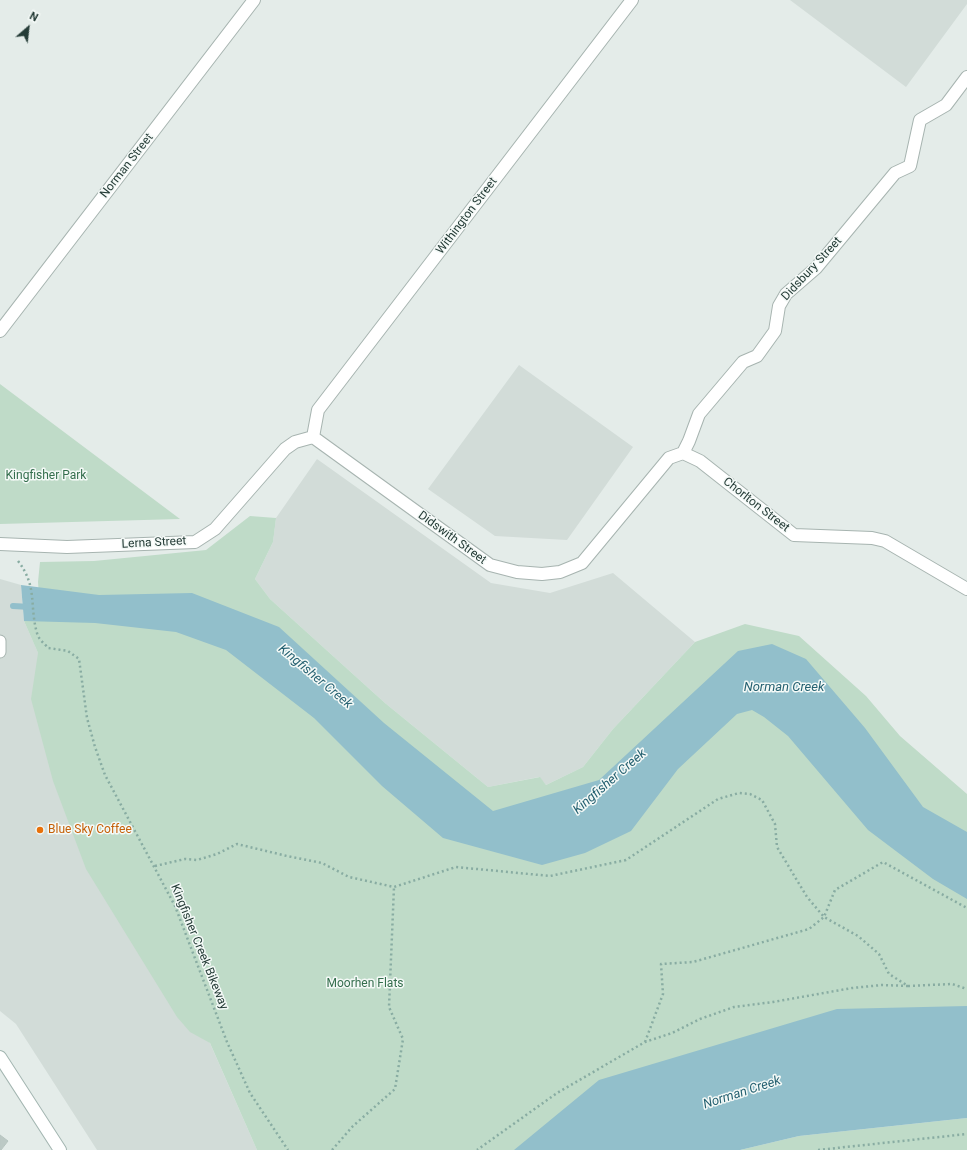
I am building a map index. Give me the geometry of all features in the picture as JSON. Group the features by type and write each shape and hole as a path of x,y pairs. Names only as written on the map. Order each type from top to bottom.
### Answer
{"street":[{"name":"Norman Street","path":"0,331 254,0"},
{"name":"Withington Street","path":"313,437 318,410 632,0"},
{"name":"Didsbury Street","path":"682,454 690,441 699,414 743,362 757,356 775,331 779,306 786,294 816,268 895,173 910,166 920,120 946,105 967,77"},
{"name":"Didswith Street","path":"313,437 490,565 517,572 542,574 560,572 582,563 669,458 682,454"},
{"name":"Lerna Street","path":"0,544 67,547 195,542 215,529 285,449 295,442 313,437"},
{"name":"Chorlton Street","path":"682,454 700,461 794,535 872,538 886,541 967,589"},
{"path":"0,1057 60,1150"}],"lane":[{"path":"0,642 0,652"}],"path":[{"name":"Kingfisher Creek Bikeway","path":"25,570 32,589 37,635 48,648 68,651 79,659 87,718 105,775 141,844 155,866 175,906 227,1042 250,1092 288,1150"},
{"path":"155,866 185,859 197,860 217,854 237,844 322,863 349,877 394,887 456,867 550,876 626,860 718,799 739,793 750,794 762,800 775,824 777,847 806,897 824,917 858,936 879,954 889,974 908,986"},
{"path":"645,1042 663,994 661,964 693,962 809,929 824,917 834,890 883,862 967,908"},
{"path":"332,1150 352,1126 395,1089 403,1039 389,1007 394,887"},
{"path":"477,1150 557,1093 645,1042 672,1033 700,1019 734,1007 882,985 908,986 952,984 967,989"},
{"path":"818,1150 967,1134"}],"shaded area":[{"path":"790,0 967,0 967,4 906,87"},
{"path":"519,365 633,447 567,540 495,536 428,489"},
{"path":"317,459 491,583 550,593 613,573 695,642 613,729 583,767 546,785 539,777 488,787 385,703 270,599 255,579 273,542 276,518"},
{"path":"0,579 21,585 24,621 257,1150 97,1150 16,1024 0,1011"}],"green space":[{"name":"Kingfisher Park","path":"0,384 180,519 0,524"},
{"name":"Moorhen Flats","path":"250,516 276,518 273,542 255,579 270,599 385,703 488,787 540,777 546,785 583,767 613,729 695,642 745,624 799,636 866,696 900,736 967,794 967,1041 568,1150 257,1150 210,1043 190,1032 177,1017 86,869 53,781 31,699 38,653 24,621 41,621 38,582 40,562 94,561 206,550"},
{"path":"967,1118 967,1150 740,1150 799,1136"}],"water":[{"name":"Norman Creek","path":"21,585 99,595 192,593 279,627 384,723 493,811 599,780 738,651 772,644 806,659 865,728 923,807 967,832 967,899 933,879 868,830 788,736 764,717 752,710 737,714 678,769 631,831 585,853 542,865 443,838 382,786 314,718 226,650 176,632 95,623 24,621"},
{"name":"Norman Creek","path":"967,1006 967,1118 799,1136 740,1150 514,1150 599,1080 837,1009"}],"building":[{"path":"0,1135 8,1141 1,1150 0,1150"}],"waterway":[{"name":"Kingfisher Creek","path":"13,606 30,607"}],"place":[{"name":"Blue Sky Coffee","path":"40,830"}]}
